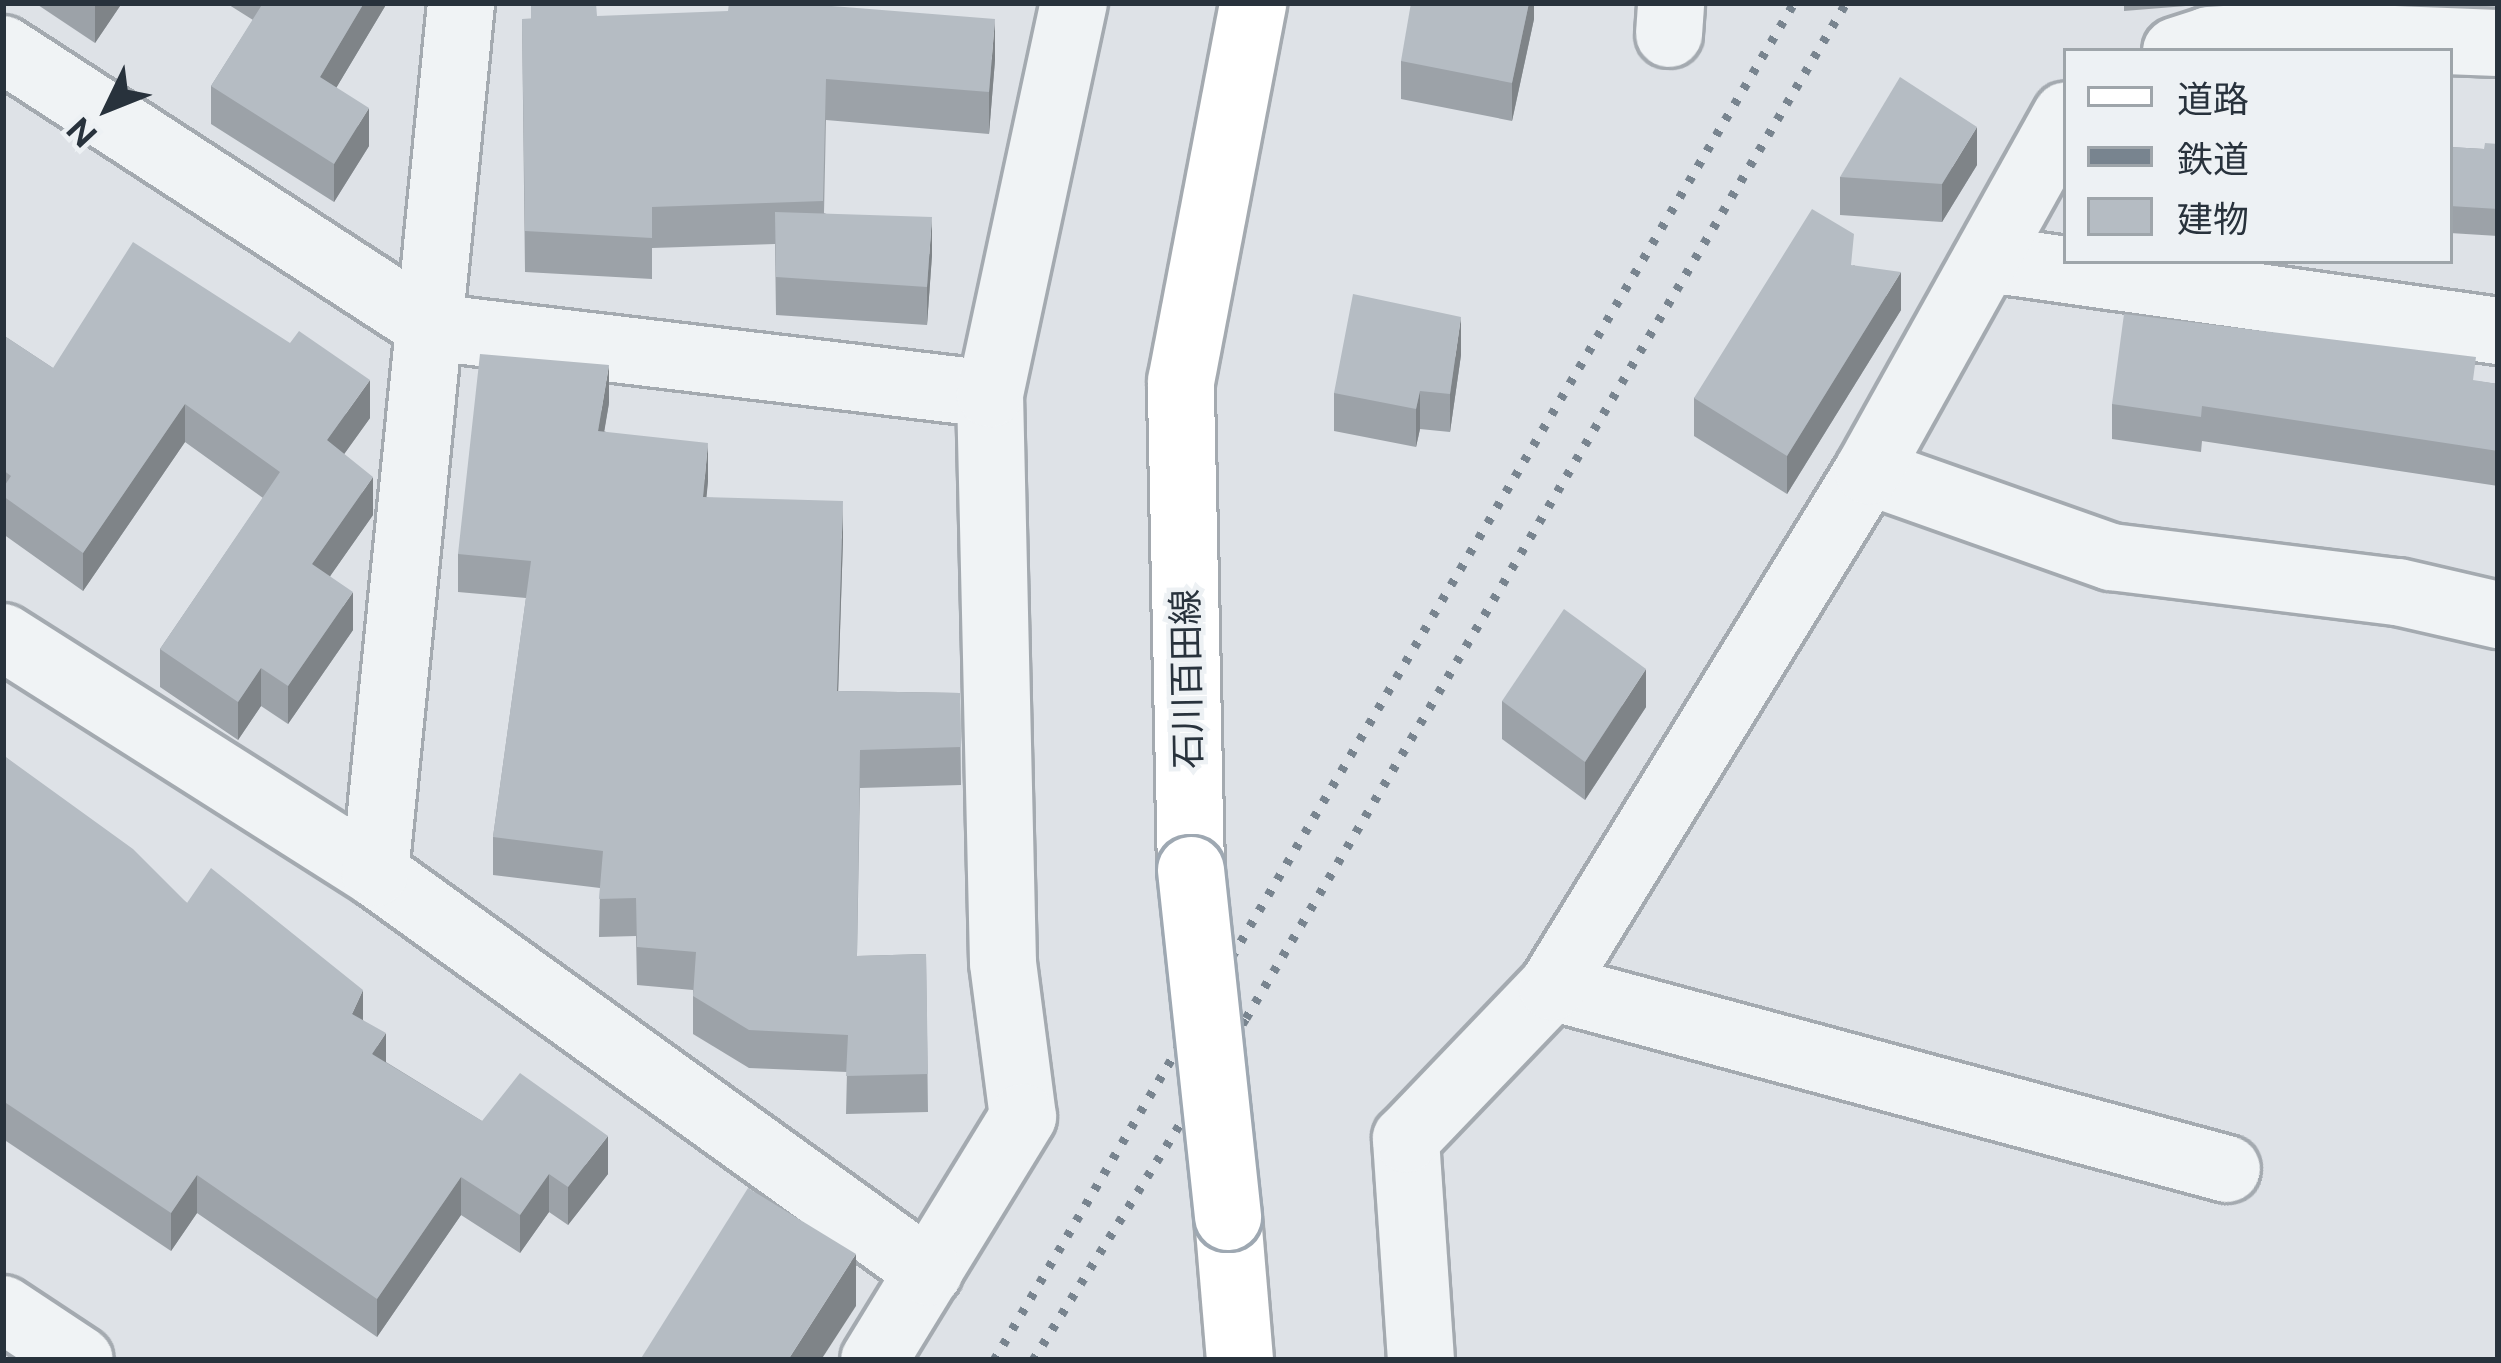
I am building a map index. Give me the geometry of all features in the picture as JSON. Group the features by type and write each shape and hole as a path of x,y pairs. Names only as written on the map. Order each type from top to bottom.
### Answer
{"main road":[{"name":"石川百田線","path":"1240,1360 1190,870 1181,382 1253,3"}],"street":[{"path":"375,873 461,3"},
{"path":"874,1360 1023,1117 1004,963 990,394 1074,3"},
{"path":"2185,48 2209,40 2290,35 2498,43"},
{"path":"3,50 431,327 990,394"},
{"path":"1420,1360 1406,1139 1552,987 1868,471 2063,122"},
{"path":"1989,259 2498,331"},
{"path":"1868,471 2111,557 2398,592 2498,615"},
{"path":"3,637 375,873 929,1272"},
{"path":"1552,987 2228,1169"},
{"path":"3,1309 80,1360"}],"building":[{"path":"263,3 364,3 320,77 369,108 334,164 211,86"},
{"path":"531,3 596,3 597,16 728,11 729,3 794,3 995,19 989,92 826,79 823,201 652,207 652,238 525,231 522,19 531,19"},
{"path":"1411,3 1529,3 1512,83 1401,61"},
{"path":"1900,77 1977,127 1942,184 1840,177"},
{"path":"2485,143 2498,144 2498,209 2453,206 2453,147 2484,149"},
{"path":"1812,209 1854,234 1851,265 1901,272 1787,456 1694,398"},
{"path":"775,212 932,217 927,287 776,277"},
{"path":"133,242 290,343 299,331 370,380 327,440 373,477 312,564 353,592 288,686 261,668 238,702 160,649 280,472 185,404 83,553 3,496 11,476 3,470 3,335 53,368"},
{"path":"1353,294 1461,317 1450,394 1420,391 1416,409 1334,393"},
{"path":"2124,314 2476,357 2473,380 2498,384 2498,451 2202,406 2201,417 2112,404"},
{"path":"480,354 609,365 598,431 708,443 703,497 843,501 837,691 960,693 961,747 860,750 857,956 926,954 928,1074 846,1076 848,1035 749,1030 693,996 696,952 637,947 636,898 599,899 603,851 493,837 531,561 458,554"},
{"path":"1564,609 1646,669 1585,762 1502,701"},
{"path":"3,755 133,849 187,903 211,868 363,990 352,1014 386,1033 372,1054 482,1121 520,1073 608,1136 568,1187 549,1174 520,1215 461,1177 377,1299 197,1175 171,1213 3,1101"},
{"path":"748,1188 856,1254 788,1360 640,1360"}],"railway":[{"path":"994,1360 1794,3"},
{"path":"1033,1360 1246,1018 1846,3"}]}
